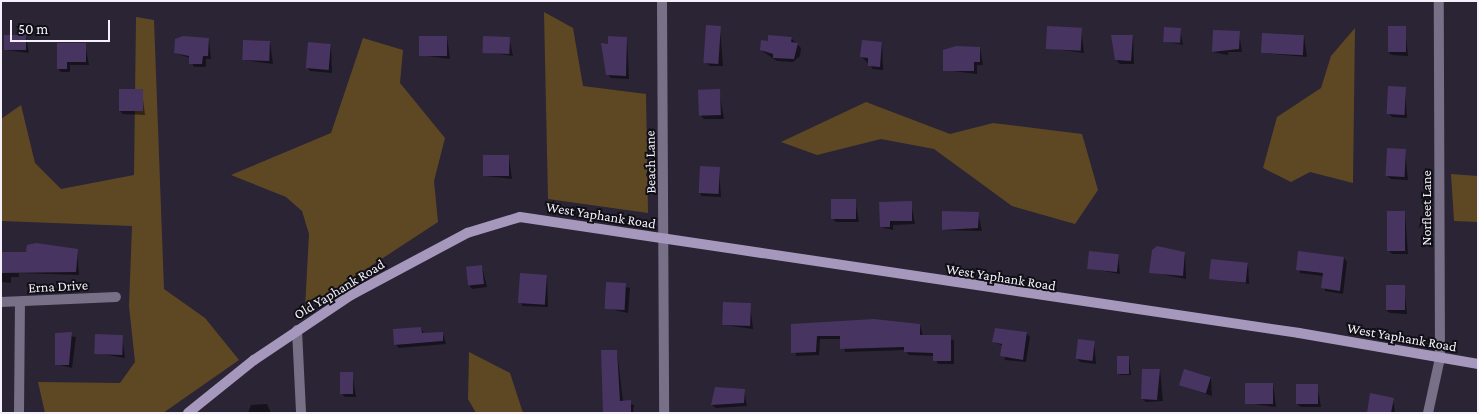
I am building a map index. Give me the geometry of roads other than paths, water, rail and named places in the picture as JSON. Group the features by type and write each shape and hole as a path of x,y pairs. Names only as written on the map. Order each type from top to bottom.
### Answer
{"street":[{"name":"Beach Lane","path":"662,1 665,239 664,413"},
{"name":"Norfleet Lane","path":"1428,413 1440,358 1439,1"},
{"name":"West Yaphank Road","path":"520,217 1300,333 1478,364"},
{"name":"Old Yaphank Road","path":"188,413 297,330 351,295 467,234 520,217"},
{"name":"Erna Drive","path":"1,302 116,297"},
{"path":"19,413 20,302"},
{"path":"297,330 301,413"}]}
